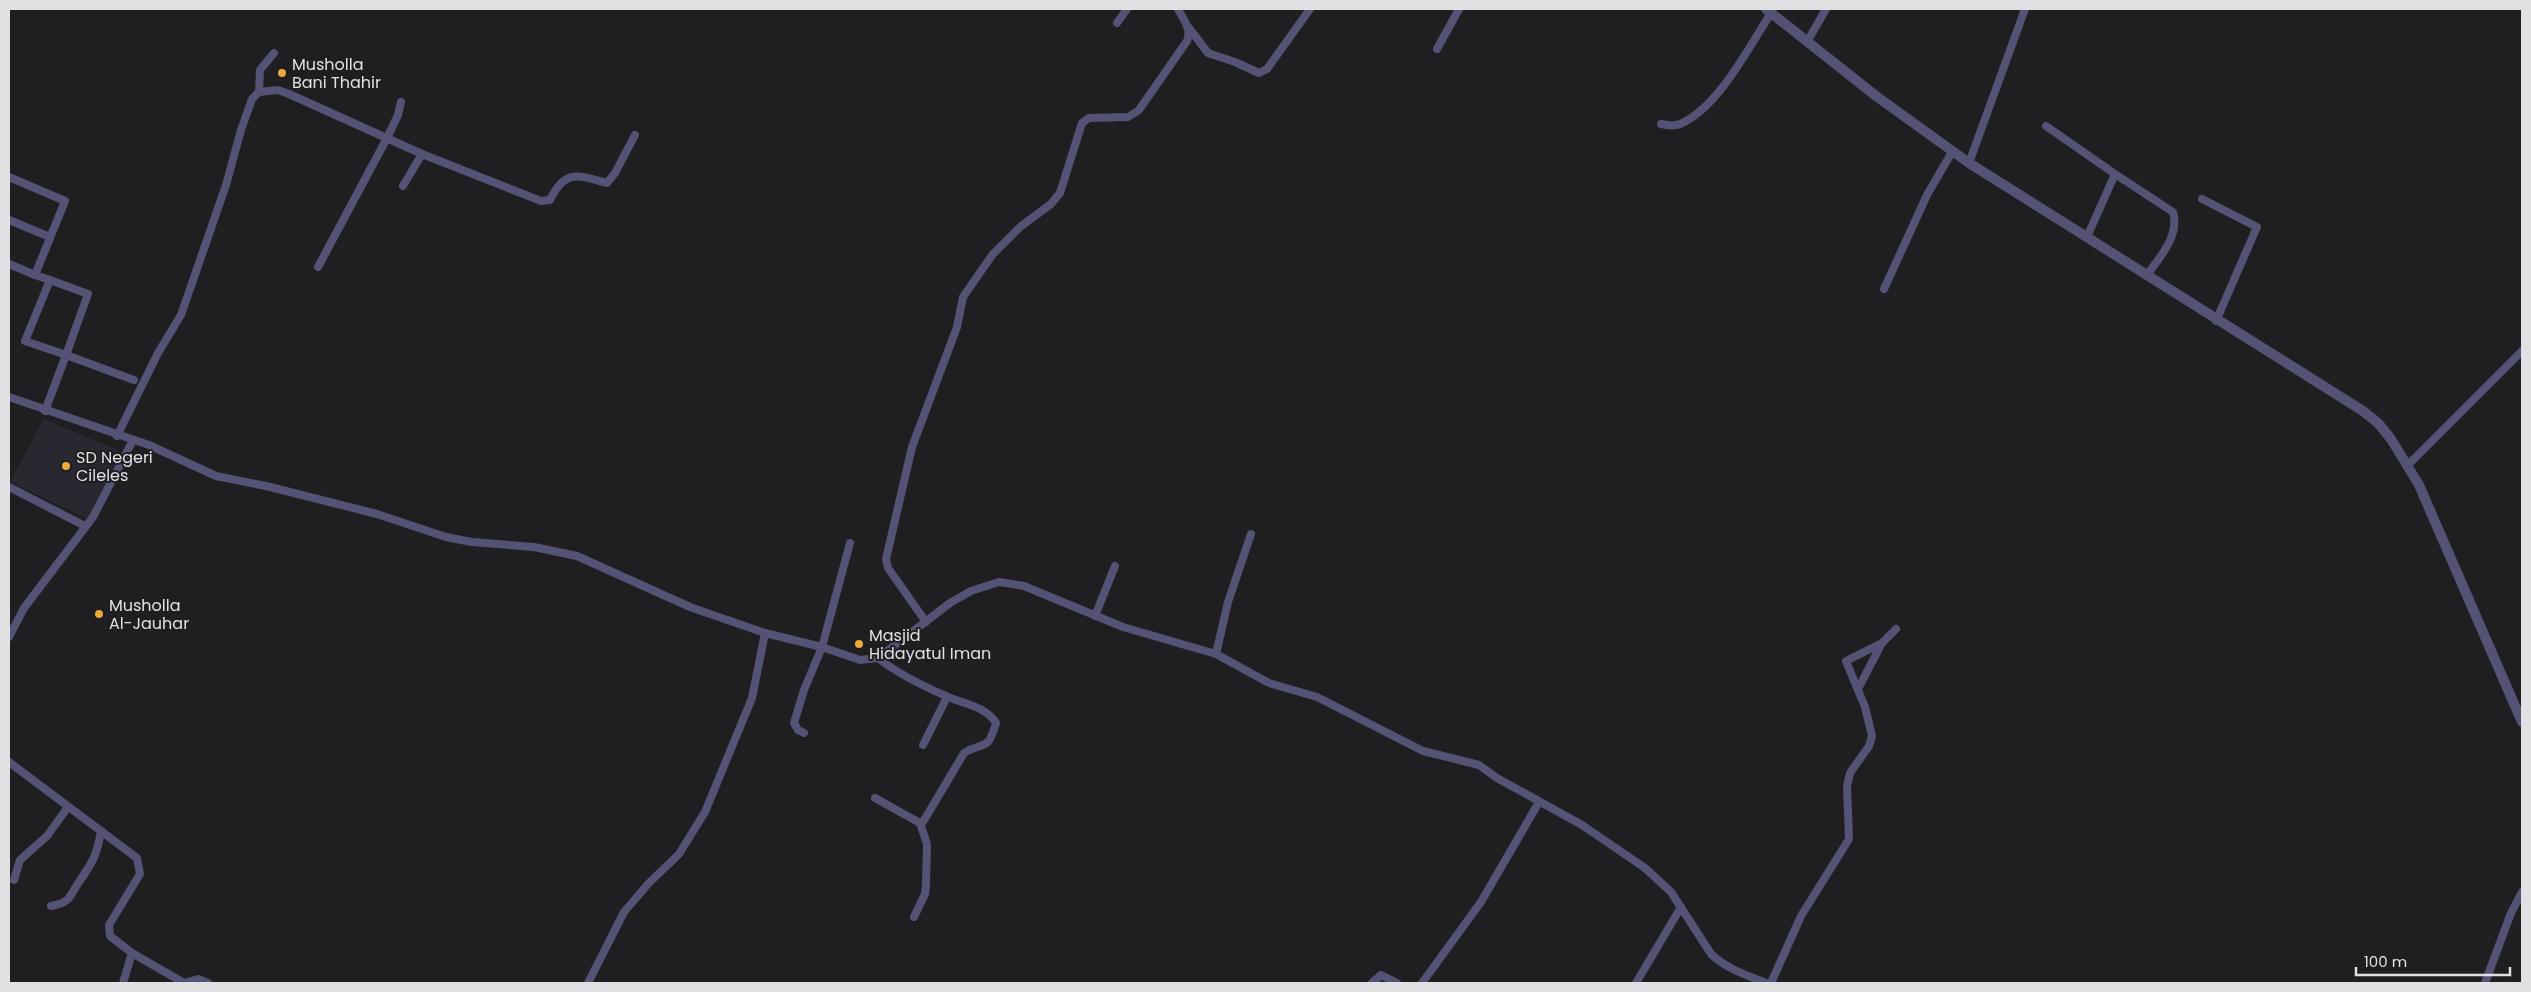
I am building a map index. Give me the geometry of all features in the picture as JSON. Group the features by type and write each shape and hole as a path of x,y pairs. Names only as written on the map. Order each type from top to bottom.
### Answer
{"street":[{"path":"1117,22 1127,9"},
{"path":"1178,9 1208,53 1235,62 1258,73 1267,70 1310,9"},
{"path":"1437,48 1459,9"},
{"path":"1807,42 1826,9"},
{"path":"1969,163 2025,9"},
{"path":"1661,124 1679,125 1693,117 1706,106 1730,76 1768,11 1876,96 1952,152 2147,275 2216,321 2363,411 2378,423 2419,485 2522,722"},
{"path":"926,622 888,568 886,559 912,447 957,327 963,297 993,254 1020,227 1051,204 1060,193 1082,123 1089,118 1128,117 1139,110 1187,42 1190,35 1188,26"},
{"path":"259,92 260,70 274,53"},
{"path":"117,436 158,353 181,315 226,185 240,130 252,99 259,92 278,90 289,94 422,154 459,167 541,201 550,200 557,186 565,178 574,176 608,183 635,135"},
{"path":"318,268 387,138 398,115 401,102"},
{"path":"2046,126 2173,212 2176,220 2175,228 2168,244 2147,275"},
{"path":"1884,289 1927,196 1952,152"},
{"path":"403,186 422,154"},
{"path":"2087,237 2115,174"},
{"path":"9,178 65,201 35,275"},
{"path":"2202,199 2257,227 2216,321"},
{"path":"9,220 50,237"},
{"path":"9,264 88,294 45,410"},
{"path":"50,280 25,341 134,380"},
{"path":"2407,466 2522,351"},
{"path":"9,398 133,440 216,476 266,486 377,514 446,537 472,542 534,546 577,556 690,607 765,633 822,647 860,660 878,658 971,591 999,582 1024,586 1123,627 1216,654 1269,683 1317,698 1423,751 1479,766 1582,825 1645,868 1682,907 1711,954 1750,980 1766,983"},
{"path":"9,637 24,608 93,517 133,440"},
{"path":"9,487 85,526"},
{"path":"1216,654 1228,602 1251,534"},
{"path":"804,733 798,730 794,723 804,690 822,647 850,542"},
{"path":"1095,616 1115,566"},
{"path":"1858,689 1882,643 1896,629"},
{"path":"588,983 624,912 648,884 679,854 705,812 752,698 765,633"},
{"path":"1770,983 1801,916 1849,839 1847,786 1850,773 1869,746 1872,736 1858,689 1846,661 1882,643"},
{"path":"878,658 908,677 947,697 991,714 996,723 989,742 984,747 971,748 964,753 951,772 934,807 920,823"},
{"path":"923,745 947,697"},
{"path":"9,762 137,858 140,874 110,925 110,936 132,953 184,983 198,979 208,983"},
{"path":"875,798 920,823 928,844 925,894 914,917"},
{"path":"1422,983 1481,902 1539,802"},
{"path":"14,880 20,860 47,836 68,807"},
{"path":"51,906 61,904 72,896 96,854 100,831"},
{"path":"2485,983 2511,913 2522,892"},
{"path":"1636,983 1682,907"},
{"path":"123,983 132,953"},
{"path":"1372,983 1381,975 1397,983"}],"shaded area":[{"name":"SD Negeri Cileles","path":"44,419 120,451 90,520 10,482"}],"place":[{"name":"Musholla Bani Thahir","path":"282,73"},
{"name":"SD Negeri Cileles","path":"66,466"},
{"name":"Musholla Al-Jauhar","path":"99,614"},
{"name":"Masjid Hidayatul Iman","path":"859,644"}]}
